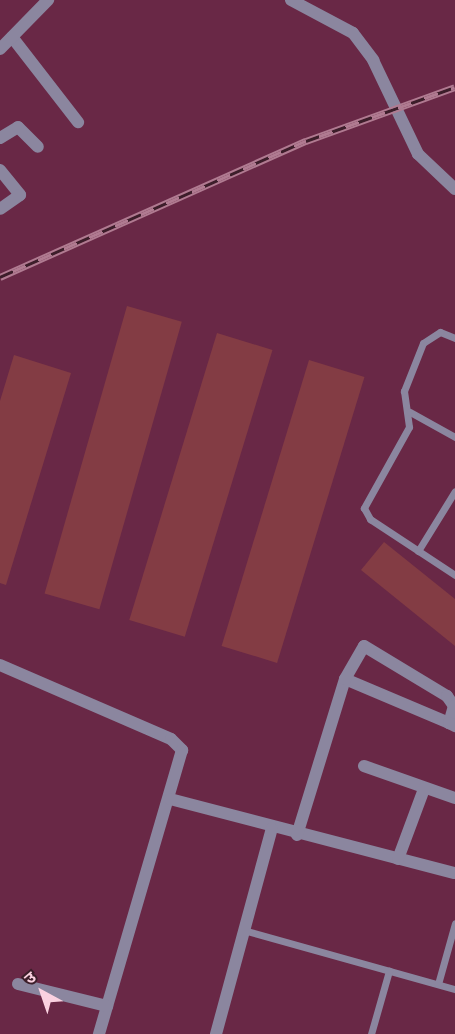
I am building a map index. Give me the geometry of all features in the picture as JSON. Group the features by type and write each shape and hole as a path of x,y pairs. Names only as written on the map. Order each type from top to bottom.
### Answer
{"street":[{"path":"0,49 48,0"},
{"path":"291,0 353,33 373,60 413,146 455,189"},
{"path":"12,37 78,122"},
{"path":"0,138 18,127 38,147"},
{"path":"0,170 20,195 0,209"},
{"path":"297,835 345,680 359,650 369,646 452,700 452,724 345,680"},
{"path":"0,665 178,744 183,758 99,1034"},
{"path":"364,766 455,798"},
{"path":"398,859 424,789"},
{"path":"170,799 297,835 455,873"},
{"path":"216,1034 272,828"},
{"path":"18,984 107,1006"}],"lane":[{"path":"455,338 440,332 423,343 405,383 410,412 408,427 364,508 370,519 455,575"},
{"path":"410,412 455,437"},
{"path":"418,551 455,491"},
{"path":"438,984 455,923"},
{"path":"243,930 455,989"},
{"path":"371,1034 389,971"}],"building":[{"path":"127,306 182,322 99,609 45,593"},
{"path":"217,333 272,350 185,637 129,620"},
{"path":"14,355 71,373 6,585 0,583 0,401"},
{"path":"309,360 364,377 277,663 222,646"},
{"path":"384,542 455,599 455,646 361,570"}],"railway":[{"path":"0,277 306,141 455,87"}]}
